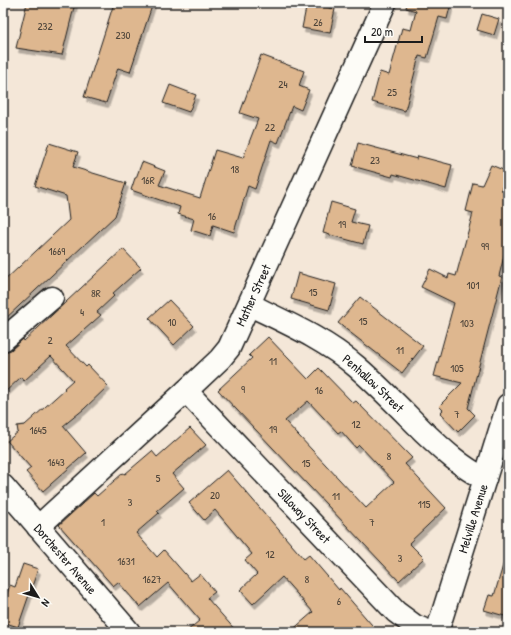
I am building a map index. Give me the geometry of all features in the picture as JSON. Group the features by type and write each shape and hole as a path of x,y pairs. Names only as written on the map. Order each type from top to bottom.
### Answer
{"street":[{"name":"Mather Street","path":"38,527 225,354 234,340 250,305 385,3"},
{"path":"3,340 52,298"},
{"name":"Penhallow Street","path":"250,305 315,338 337,351 357,367 464,468 485,479"},
{"name":"Silloway Street","path":"186,391 396,612 411,624 430,632"},
{"name":"Melville Avenue","path":"437,632 508,405"},
{"name":"Dorchester Avenue","path":"3,486 129,632"}],"building":[{"path":"27,3 75,3 62,55 16,48"},
{"path":"114,3 153,3 130,72 118,68 106,103 84,97"},
{"path":"307,3 335,9 330,33 302,28"},
{"path":"407,3 451,3 447,19 439,17 427,58 419,56 405,111 372,102 380,72 389,75 402,28 411,30 416,11 406,8"},
{"path":"482,14 499,19 494,35 477,30"},
{"path":"261,55 304,71 299,86 309,90 301,110 292,106 278,143 271,140 255,189 248,186 234,232 213,225 210,236 191,230 194,219 178,214 180,207 131,190 135,178 142,162 165,171 159,185 200,198 215,150 243,158 258,119 240,113"},
{"path":"170,85 196,95 189,112 163,103"},
{"path":"49,143 78,152 73,167 126,183 115,216 4,320 6,321 3,324 3,282 69,220 66,196 35,186"},
{"path":"358,143 417,159 418,156 452,165 446,189 393,174 392,177 352,166"},
{"path":"491,165 508,172 501,190 508,192 508,240 499,276 502,277 468,408 475,415 458,432 440,413 443,410 439,406 462,383 434,376 454,303 421,287 430,269 448,278 449,274 456,276 473,213 466,211 473,183 482,185"},
{"path":"331,202 355,209 351,222 368,226 363,244 323,233"},
{"path":"123,249 141,268 112,294 114,296 97,312 101,315 66,346 86,367 88,365 108,386 84,409 63,426 86,453 43,491 26,472 31,468 7,441 18,432 17,426 25,425 73,380 51,356 24,381 21,377 3,394 3,352 11,350 23,339 24,341"},
{"path":"298,273 336,284 329,310 291,299"},
{"path":"360,297 423,346 402,373 338,323"},
{"path":"169,300 194,326 174,345 149,318"},
{"path":"268,337 308,379 319,368 353,403 356,401 412,458 405,464 446,508 409,543 424,558 399,581 218,390 252,358 249,355","holes":["308,401 338,433 341,431 356,448 359,445 394,482 366,508 285,421"]},
{"path":"190,428 206,445 172,474 184,488 157,511 159,513 136,533 157,557 164,550 191,581 200,574 215,592 207,598 237,632 186,632 200,620 168,583 140,607 118,582 113,586 59,525 94,493 97,496 123,473 125,474 152,451 157,457"},
{"path":"227,470 304,559 309,555 378,632 290,632 313,612 282,577 253,604 240,590 257,574 245,560 252,554 215,510 204,520 189,503"},
{"path":"504,562 508,563 508,617 484,610 489,595 494,596"},
{"path":"23,564 38,569 18,627 3,622 3,606 10,585 15,587"}]}
